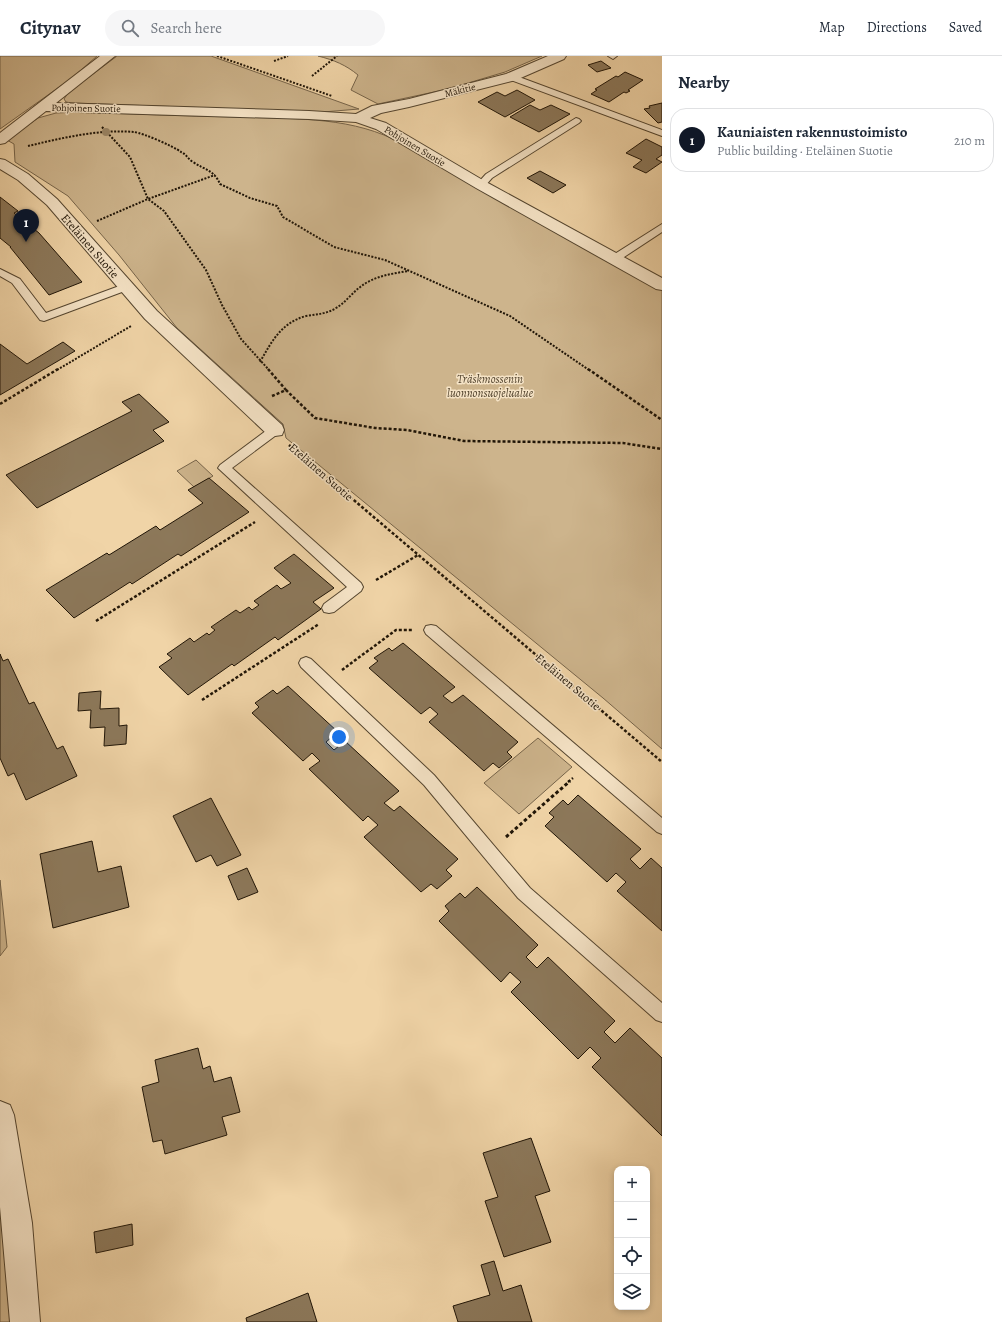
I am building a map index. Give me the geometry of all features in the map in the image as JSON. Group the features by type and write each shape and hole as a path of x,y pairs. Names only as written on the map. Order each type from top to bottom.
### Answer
{"street":[{"path":"0,140 108,56"},
{"name":"Mäkitie","path":"358,118 377,109 409,103 511,77 560,56"},
{"name":"Pohjoinen Suotie","path":"43,107 324,115 358,118 382,126 481,185 662,285"},
{"name":"Eteläinen Suotie","path":"0,163 23,177 52,202 151,315 275,430"},
{"path":"0,1115 17,1223 26,1322"}],"lane":[{"path":"511,77 662,133"},
{"path":"481,185 489,176 576,121"},
{"path":"614,259 662,227"},
{"path":"0,272 16,281 44,318 96,300 126,287"},
{"path":"275,430 224,468 356,587 329,608"},
{"path":"430,630 662,827"},
{"path":"306,663 429,780 524,893 662,1014"}],"path":[{"path":"217,56 332,96"},
{"path":"274,61 288,56"},
{"path":"312,76 337,56"},
{"path":"107,132 130,157 148,199 164,211 206,270 222,305 241,339 260,362 314,418 375,428 407,430 464,441 623,442 662,449"},
{"path":"27,146 62,138 107,132 136,132 156,140 182,152 191,161 216,175 220,184 250,198 277,206 283,217 334,248 385,260 510,316 662,420"},
{"path":"94,222 148,199 216,175"},
{"path":"260,362 276,333 291,320 310,315 326,314 340,306 361,286 373,279 408,270"},
{"path":"0,404 151,315"},
{"path":"268,399 286,390"},
{"name":"Eteläinen Suotie","path":"275,430 295,451 662,762"},
{"path":"96,621 273,512"},
{"path":"356,587 368,585 418,555"},
{"path":"202,700 325,620 329,608"},
{"path":"326,682 396,630 430,630"},
{"path":"490,852 588,764"}],"green space":[{"path":"0,56 97,56 72,78 0,129"},
{"path":"117,56 211,56 359,109 323,112 66,102 64,99 68,93"},
{"path":"318,56 542,56 505,72 448,89 378,104 351,90 358,75 340,63"},
{"name":"Träskmossenin luonnonsuojelualue","path":"80,112 316,120 356,126 393,139 662,289 662,749 603,698 286,438 283,424 177,328 119,255 68,196 15,162 14,144 7,140 38,118 56,113"},
{"path":"196,460 213,476 194,487 177,471"},
{"path":"538,738 572,767 519,814 484,783"},
{"path":"0,880 7,947 0,956"},
{"path":"0,1173 18,1322 0,1322"}],"building":[{"path":"601,61 611,68 597,72 588,65"},
{"path":"625,72 643,80 628,90 630,91 626,93 624,92 609,102 591,94 597,90 595,89"},
{"path":"517,90 535,100 505,117 478,102 497,92 505,96"},
{"path":"662,103 662,122 658,123 644,109 650,108 649,106"},
{"path":"530,105 540,110 551,105 570,114 539,132 510,117"},
{"path":"646,139 662,147 662,155 656,159 662,162 646,173 633,167 642,160 626,153"},
{"path":"540,171 566,185 553,193 527,178"},
{"path":"0,197 18,211 14,213 39,233 82,282 49,295 11,247 0,238"},
{"path":"63,342 75,351 0,395 0,344 27,364"},
{"path":"139,394 169,422 153,430 164,441 37,508 6,475 132,411 122,402"},
{"path":"209,478 249,512 181,556 178,554 132,584 130,582 74,618 46,590 107,553 109,555 156,526 160,530 203,503 188,490"},
{"path":"294,554 334,588 313,602 321,609 278,640 275,637 234,666 232,664 188,695 159,667 172,658 167,654 190,638 194,642 207,633 209,635 215,630 211,627 236,610 240,613 249,607 252,610 259,605 254,601 277,585 281,589 291,583 274,568"},
{"path":"403,643 455,687 443,696 452,703 463,695 518,742 507,752 512,757 499,768 493,763 484,771 429,722 438,714 430,707 421,714 369,668 378,661 374,658 389,648 392,651"},
{"path":"0,654 3,661 8,659 29,704 34,702 57,749 63,746 77,776 26,800 14,773 8,776 0,758"},
{"path":"288,686 338,732 326,742 334,750 345,741 399,791 384,803 394,811 400,806 458,859 446,870 452,876 437,889 431,884 421,892 364,837 378,825 368,816 363,821 309,769 320,761 312,753 303,761 252,713 259,707 255,703 273,690 277,694"},
{"path":"101,691 100,709 119,708 119,726 127,725 126,744 104,746 105,727 90,728 91,710 78,711 79,693"},
{"path":"578,795 641,849 630,859 640,869 651,858 662,868 662,931 617,891 626,882 616,873 607,882 545,826 554,817 549,813 563,800 568,805"},
{"path":"211,798 241,855 217,866 211,855 196,862 173,816"},
{"path":"92,841 98,872 121,866 129,907 53,928 40,854"},
{"path":"247,868 258,892 238,900 228,876"},
{"path":"477,887 538,945 526,957 537,968 548,957 615,1021 604,1032 615,1043 630,1028 662,1058 662,1136 592,1067 601,1058 590,1047 578,1059 511,992 521,982 510,972 501,982 439,921 449,911 445,906 460,893 465,898"},
{"path":"198,1048 203,1069 210,1066 214,1082 231,1077 240,1112 222,1117 227,1135 165,1154 162,1140 153,1142 142,1087 159,1082 155,1060"},
{"path":"531,1138 550,1191 535,1196 551,1242 504,1257 485,1201 498,1197 483,1153"},
{"path":"132,1224 133,1245 96,1253 94,1232"},
{"path":"494,1261 503,1291 521,1285 532,1322 458,1322 453,1306 490,1295 481,1265"},
{"path":"308,1293 317,1322 247,1322 246,1318"}],"place":[{"name":"Kauniaisten rakennustoimisto","path":"26,242"}]}
